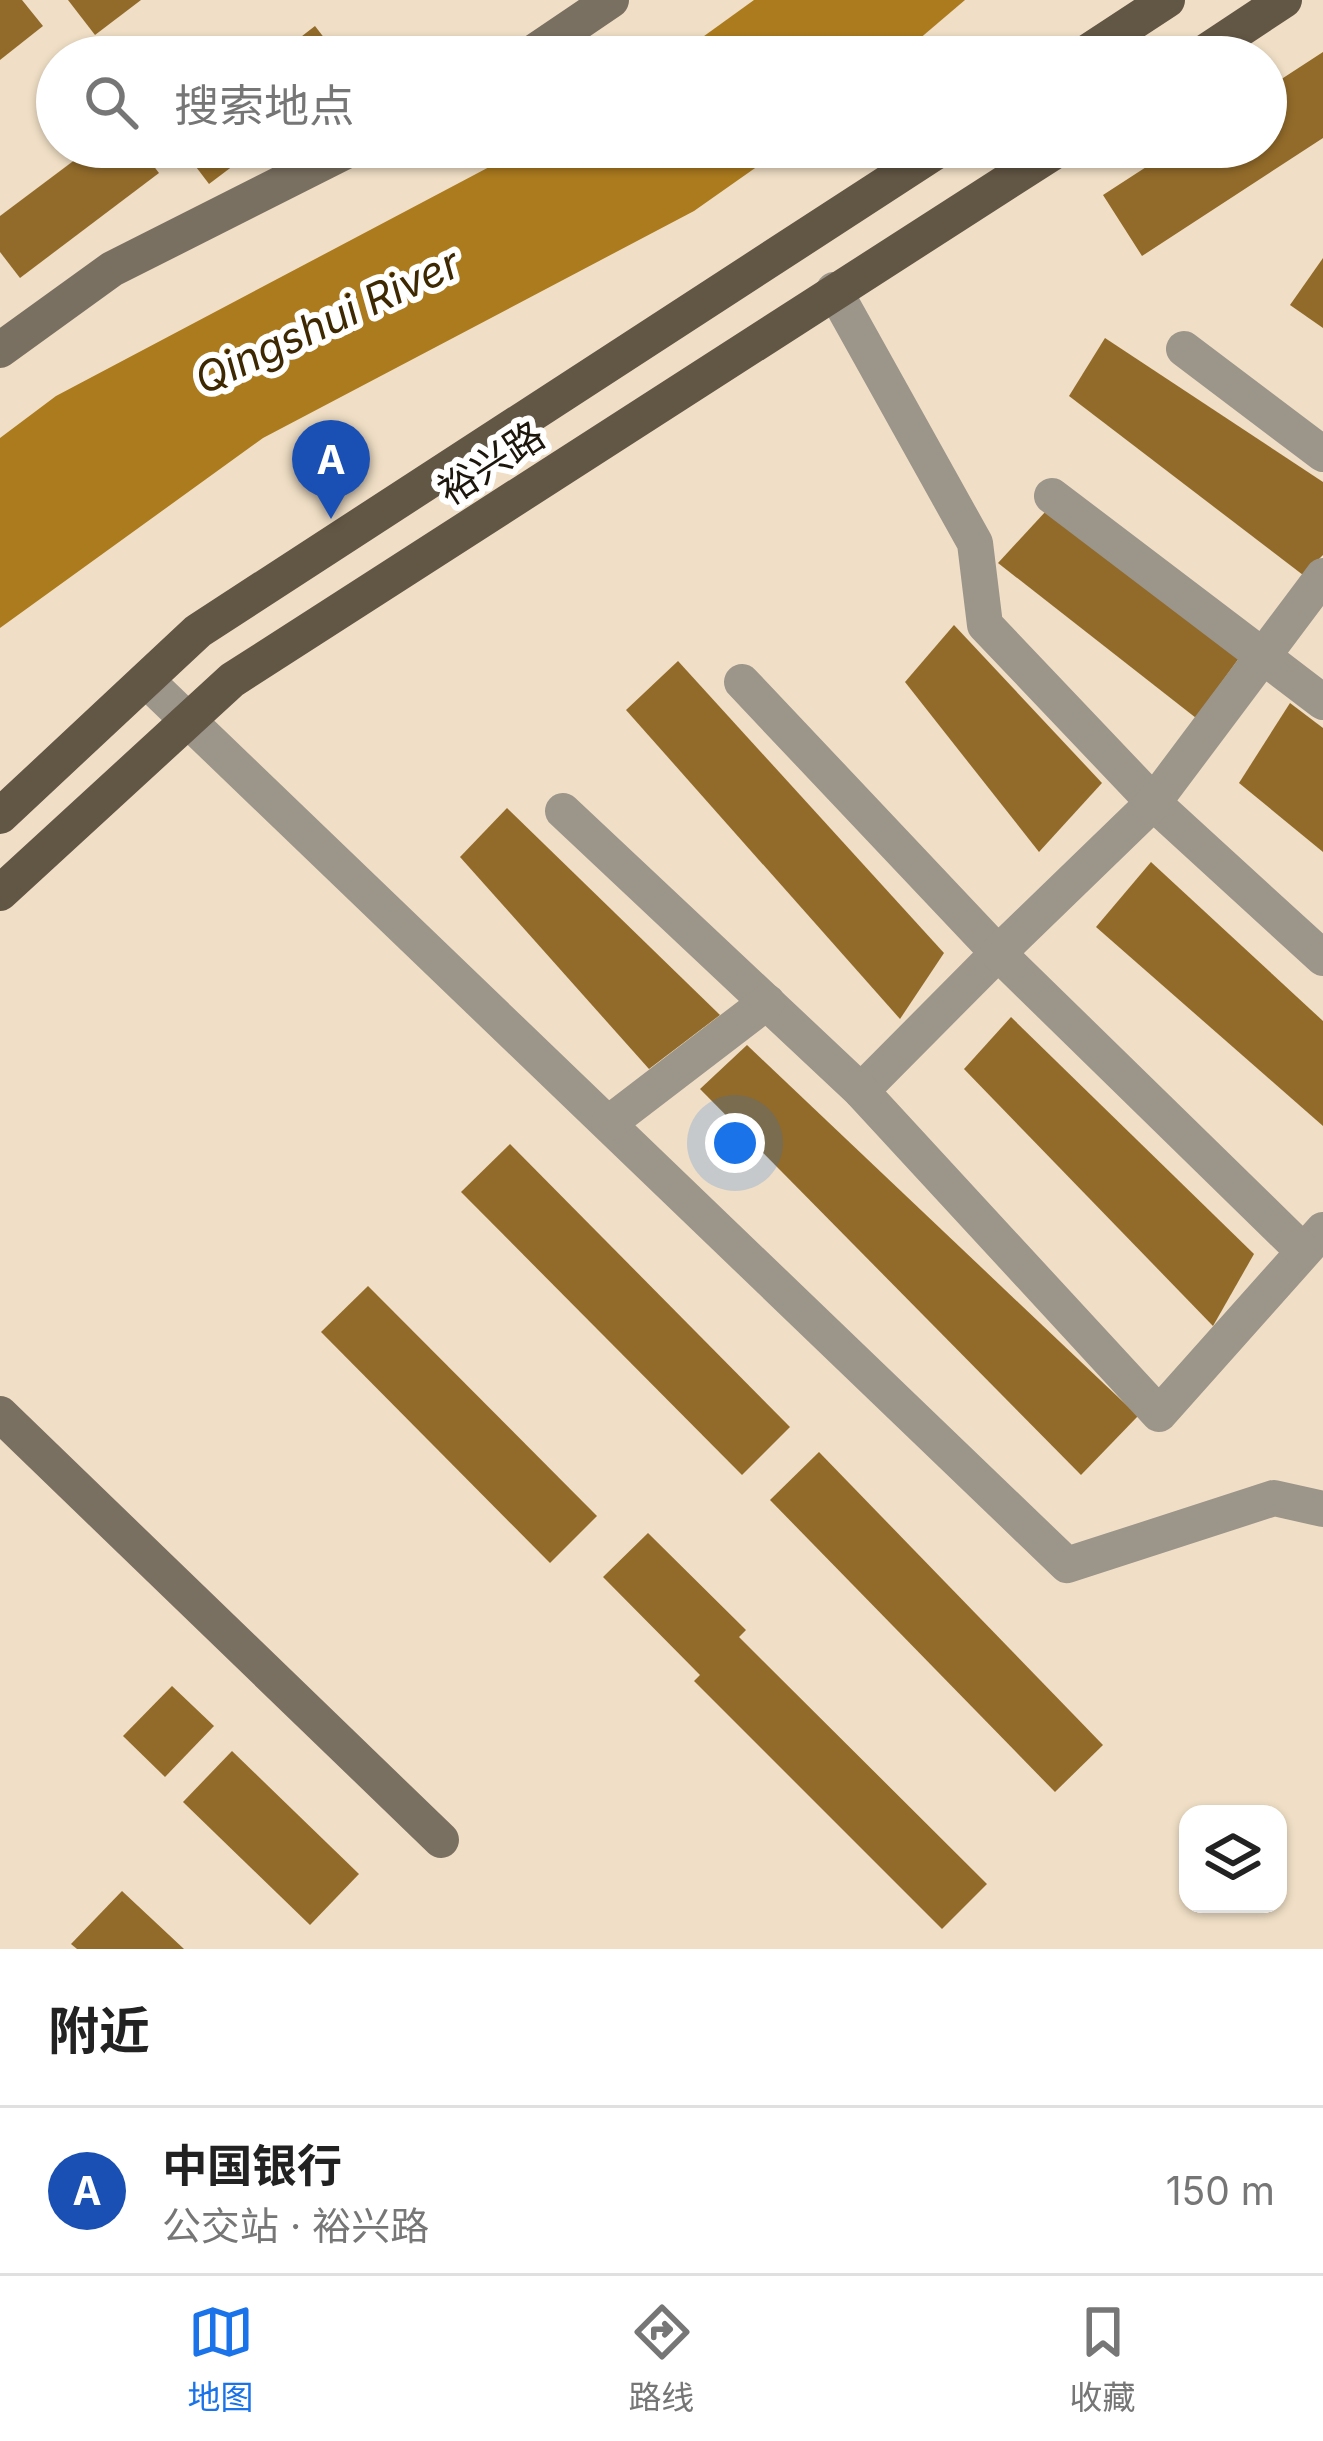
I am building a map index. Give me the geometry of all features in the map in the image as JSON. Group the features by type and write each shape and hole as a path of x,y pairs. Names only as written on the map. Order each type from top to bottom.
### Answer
{"main road":[{"path":"1112,36 1167,0"},
{"path":"1230,36 1284,0"},
{"name":"裕兴路","path":"0,816 217,619 911,168"},
{"name":"裕兴路","path":"0,892 232,680 1028,168"}],"street":[{"path":"558,36 611,0"},
{"path":"0,350 112,269 312,168"},
{"path":"834,290 975,543 985,625 1154,803 1323,958"},
{"path":"1184,349 1323,454"},
{"path":"1052,496 1323,703"},
{"path":"861,1091 1154,803 1323,576"},
{"path":"146,680 1066,1565 1274,1498 1323,1509"},
{"path":"563,811 861,1091 1159,1414 1313,1240 998,953 742,682"},
{"path":"609,1124 766,1003"},
{"path":"0,1414 441,1840"}],"water":[{"path":"754,0 965,0 923,36 704,36"},
{"name":"Qingshui River","path":"487,168 755,168 694,211 263,438 0,628 0,438 56,396"}],"building":[{"path":"0,0 22,0 43,26 0,60"},
{"path":"68,0 141,0 95,35"},
{"path":"315,26 323,36 302,36"},
{"path":"1323,52 1323,138 1287,161 1287,75"},
{"path":"64,168 155,168 159,173 20,278 0,252 0,216"},
{"path":"197,168 230,168 209,184"},
{"path":"1145,168 1277,168 1142,256 1103,195"},
{"path":"1323,258 1323,328 1290,305"},
{"path":"1105,338 1323,482 1323,555 1303,575 1069,396"},
{"path":"1046,511 1242,654 1196,718 998,563"},
{"path":"954,625 1102,783 1039,852 905,682"},
{"path":"678,661 944,953 900,1019 626,710"},
{"path":"1290,703 1323,728 1323,852 1239,783"},
{"path":"507,808 720,1015 649,1069 460,857"},
{"path":"1151,862 1323,1021 1323,1126 1096,927"},
{"path":"1011,1017 1254,1254 1213,1326 964,1069"},
{"path":"747,1045 1138,1416 1081,1475 700,1089"},
{"path":"510,1144 790,1427 742,1475 461,1192"},
{"path":"368,1286 597,1516 550,1563 321,1332"},
{"path":"819,1452 1103,1745 1055,1792 770,1500"},
{"path":"648,1533 746,1630 739,1637 987,1884 942,1929 694,1681 700,1675 603,1577"},
{"path":"172,1686 214,1726 165,1777 123,1736"},
{"path":"232,1751 359,1874 310,1925 183,1802"},
{"path":"122,1891 184,1949 77,1949 71,1944"}],"place":[{"name":"中国银行","path":"331,519"}]}
